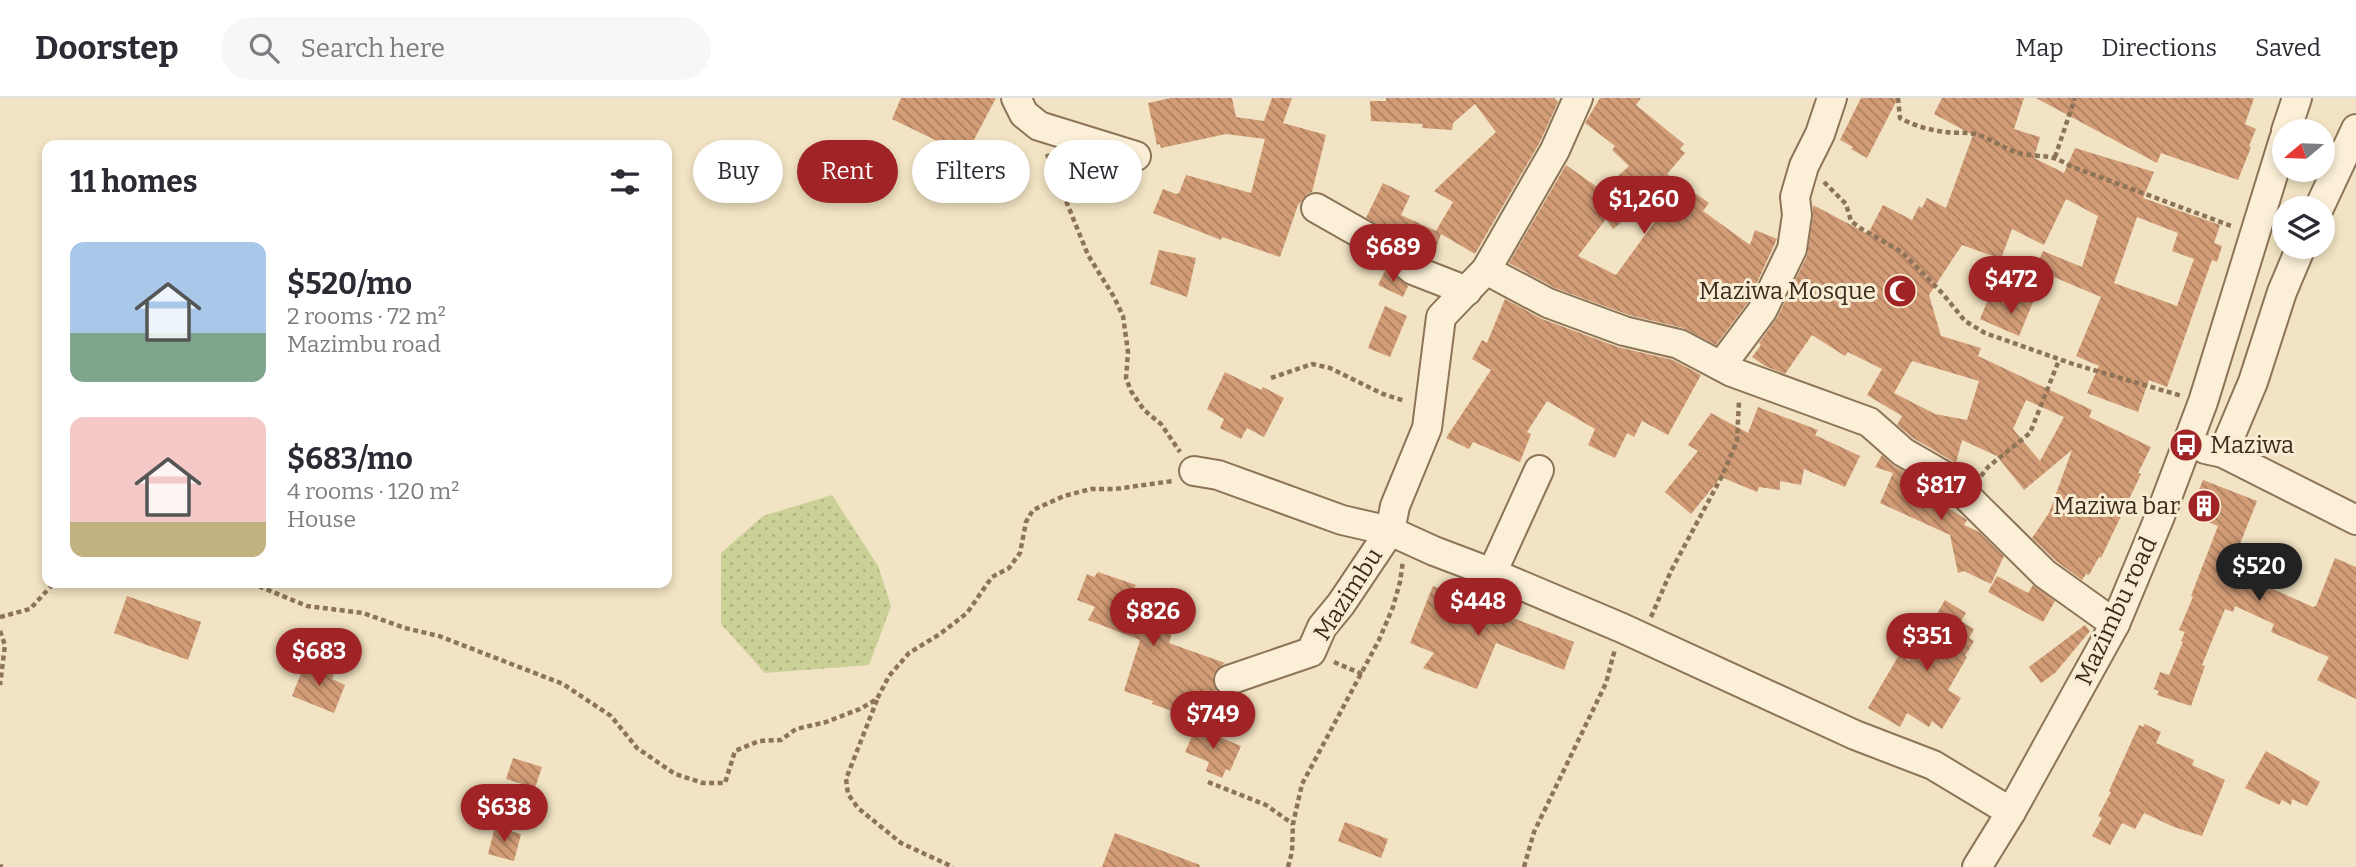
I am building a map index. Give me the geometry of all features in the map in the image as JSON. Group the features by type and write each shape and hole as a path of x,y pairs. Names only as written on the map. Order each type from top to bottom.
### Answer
{"street":[{"path":"1016,98 1024,114 1039,127 1082,140"},
{"path":"1577,98 1555,150 1486,270 1441,317 1427,428 1395,506 1394,533 1632,632 1855,735 1933,765 2011,812"},
{"path":"1726,369 1762,311 1792,249 1797,215 1795,197 1804,166 1820,134 1832,98"},
{"path":"2290,119 2297,98"},
{"path":"2325,196 2356,129"},
{"name":"Mazimbu road","path":"1977,867 2011,812 2115,624 2203,402 2272,179"},
{"path":"1316,208 1388,248 1413,270 1467,291"},
{"path":"2223,453 2253,382 2282,292 2296,259"},
{"path":"1486,270 1548,303 1624,331 1679,344 1726,369 1869,422 1903,452 1948,478 2045,574 2115,624"},
{"path":"2186,444 2223,453 2356,520"},
{"path":"1492,573 1539,470"},
{"name":"Mazimbu","path":"1194,471 1218,475 1342,520 1394,533 1322,627 1311,652 1229,680"}],"path":[{"path":"1898,98 1900,117 1915,126 1948,133 1958,131 1978,135 2023,154 2055,157 2070,166 2255,235"},
{"path":"2055,157 2075,98"},
{"path":"953,867 901,843 858,808 848,794 846,779 877,699 889,676 909,653 967,613 992,577 1009,568 1020,553 1026,522 1033,510 1064,496 1091,489 1142,487 1173,481 1194,471 1161,424 1144,410 1131,391 1126,378 1128,352 1123,316 1088,256 1041,139 1039,127"},
{"path":"1804,166 1820,177 1846,204 1851,221 1902,252 1965,321 1985,333 2073,364 2203,402"},
{"path":"1974,484 1988,467 2030,433 2059,360"},
{"path":"1271,378 1312,364 1330,368 1383,394 1430,409"},
{"path":"1524,867 1534,832 1606,683 1632,632 1658,604 1671,570 1722,476 1737,441 1739,396 1726,369"},
{"path":"1287,867 1292,852 1293,824 1301,784 1362,674 1393,607 1406,552 1394,533"},
{"path":"0,617 30,609 49,588"},
{"path":"263,588 307,606 363,613 405,628 439,636 563,684 611,716 649,759 675,775 703,783 725,783 735,751 759,741 781,740 796,729 826,722 860,709 877,699"},
{"path":"0,631 5,645 0,685"},
{"path":"1208,782 1266,805 1293,824"}],"green space":[{"path":"832,495 878,566 891,606 869,665 765,673 721,624 721,553 763,516"}],"building":[{"path":"901,98 996,98 974,140 935,140 892,119"},
{"path":"1171,98 1232,98 1236,117 1264,121 1272,98 1292,98 1283,123 1326,135 1312,192 1298,205 1280,257 1222,237 1221,240 1153,213 1163,189 1179,193 1186,175 1251,193 1265,139 1226,134 1161,148 1160,144 1157,145 1148,103"},
{"path":"1386,98 1554,98 1558,102 1540,142 1475,254 1441,234 1435,251 1427,248 1423,256 1398,235 1366,218 1383,183 1410,196 1401,215 1436,231 1453,202 1434,191 1496,132 1475,104 1453,123 1452,130 1422,128 1423,124 1371,121 1370,101 1386,101"},
{"path":"1600,98 1641,98 1636,105 1684,144 1680,149 1685,153 1667,174 1674,179 1613,229 1606,219 1578,256 1616,275 1682,184 1709,203 1703,211 1750,245 1755,230 1777,239 1748,302 1716,345 1683,328 1629,315 1555,288 1509,263 1566,165 1604,189 1629,166 1612,150 1615,146 1585,123"},
{"path":"1861,98 1898,98 1867,158 1840,140"},
{"path":"1942,98 2024,98 2014,129 2040,137 2034,158 2064,173 2075,148 2154,172 2143,198 2220,225 2214,243 2222,246 2217,262 2212,260 2167,387 2149,380 2138,412 2087,393 2099,366 2076,356 2101,297 2035,269 2043,251 2082,267 2098,216 2066,199 2044,245 2012,229 2001,259 1962,245 1929,295 1941,336 1981,348 1978,356 2092,410 2089,417 2151,447 2101,558 2099,557 2089,575 2086,574 2082,580 2056,561 2032,538 2049,513 2072,450 2024,490 1997,456 1962,440 1956,463 1913,438 1897,425 1902,416 1867,395 1882,369 1848,352 1845,356 1812,335 1785,374 1752,357 1777,318 1807,256 1813,205 1868,234 1883,205 1912,220 1919,206 1922,208 1927,198 1946,208 1973,135 1934,114","holes":["2137,217 2178,233 2172,251 2194,259 2177,306 2114,283","1912,361 1979,381 1967,420 1935,414 1894,393","2026,400 2064,417 2040,461 2013,429"]},
{"path":"2036,98 2254,98 2245,124 2256,129 2238,180 2161,153 2157,163"},
{"path":"1159,250 1196,258 1187,297 1150,284"},
{"path":"1386,269 1408,286 1403,297 1378,285"},
{"path":"1997,278 2036,295 2019,336 1980,319"},
{"path":"1505,299 1542,319 1618,347 1673,360 1701,375 1668,435 1642,421 1634,437 1627,433 1615,458 1588,445 1595,429 1547,401 1527,432 1531,434 1520,462 1473,442 1469,449 1446,438 1491,370 1472,359 1482,340 1487,343"},
{"path":"1385,306 1407,316 1390,357 1368,348"},
{"path":"1225,372 1284,398 1264,437 1247,428 1241,439 1220,428 1224,419 1207,409"},
{"path":"1758,407 1818,430 1815,435 1860,456 1845,487 1804,469 1801,485 1780,481 1780,490 1759,487 1757,492 1721,477 1691,514 1665,492 1698,451 1688,445 1711,413 1748,433"},
{"path":"1882,455 1894,466 1938,491 1949,502 1947,507 1967,520 1964,525 1979,532 2004,556 1991,584 1964,571 1958,573 1950,535 1880,503 1893,473 1875,467"},
{"path":"2203,480 2257,501 2238,549 2263,559 2255,581 2313,607 2316,606 2335,558 2356,567 2356,699 2317,680 2329,657 2271,632 2274,624 2235,606 2233,612 2225,609 2202,665 2205,666 2191,706 2157,695 2159,691 2154,689 2160,672 2169,675 2183,642 2181,641 2185,632 2179,630 2218,526 2189,514"},
{"path":"1098,572 1136,585 1134,588 1146,593 1142,601 1178,613 1169,643 1225,663 1213,676 1216,689 1205,722 1152,704 1153,701 1124,691 1140,640 1088,620 1095,607 1077,600 1087,574 1094,577"},
{"path":"1997,576 2028,593 2033,585 2055,601 2043,622 1988,592"},
{"path":"1433,586 1574,642 1564,670 1496,643 1477,689 1423,668 1434,653 1410,643"},
{"path":"127,596 201,622 188,660 114,633"},
{"path":"1945,600 1966,613 1961,621 1974,629 1969,638 1974,641 1948,690 1961,698 1942,729 1932,721 1929,727 1907,713 1900,727 1868,708 1899,655 1909,661"},
{"path":"2085,625 2090,631 2055,673 2041,683 2029,667"},
{"path":"305,663 334,675 332,679 345,685 334,713 292,696"},
{"path":"2145,724 2161,732 2156,743 2194,760 2192,765 2225,780 2202,836 2144,813 2135,829 2122,823 2110,845 2092,836 2102,818 2098,816 2139,725 2143,727"},
{"path":"1196,727 1241,746 1230,771 1226,769 1222,778 1206,771 1209,762 1185,752"},
{"path":"2266,751 2320,782 2307,806 2292,799 2291,805 2282,800 2279,805 2245,788"},
{"path":"513,758 542,767 535,788 506,779"},
{"path":"1345,822 1388,839 1381,858 1338,841"},
{"path":"495,827 521,834 514,861 488,854"},
{"path":"1115,833 1200,865 1102,867"}],"place":[{"name":"Maziwa Mosque","path":"1900,291"},
{"name":"Maziwa","path":"2186,445"},
{"name":"Maziwa bar","path":"2204,506"}]}
